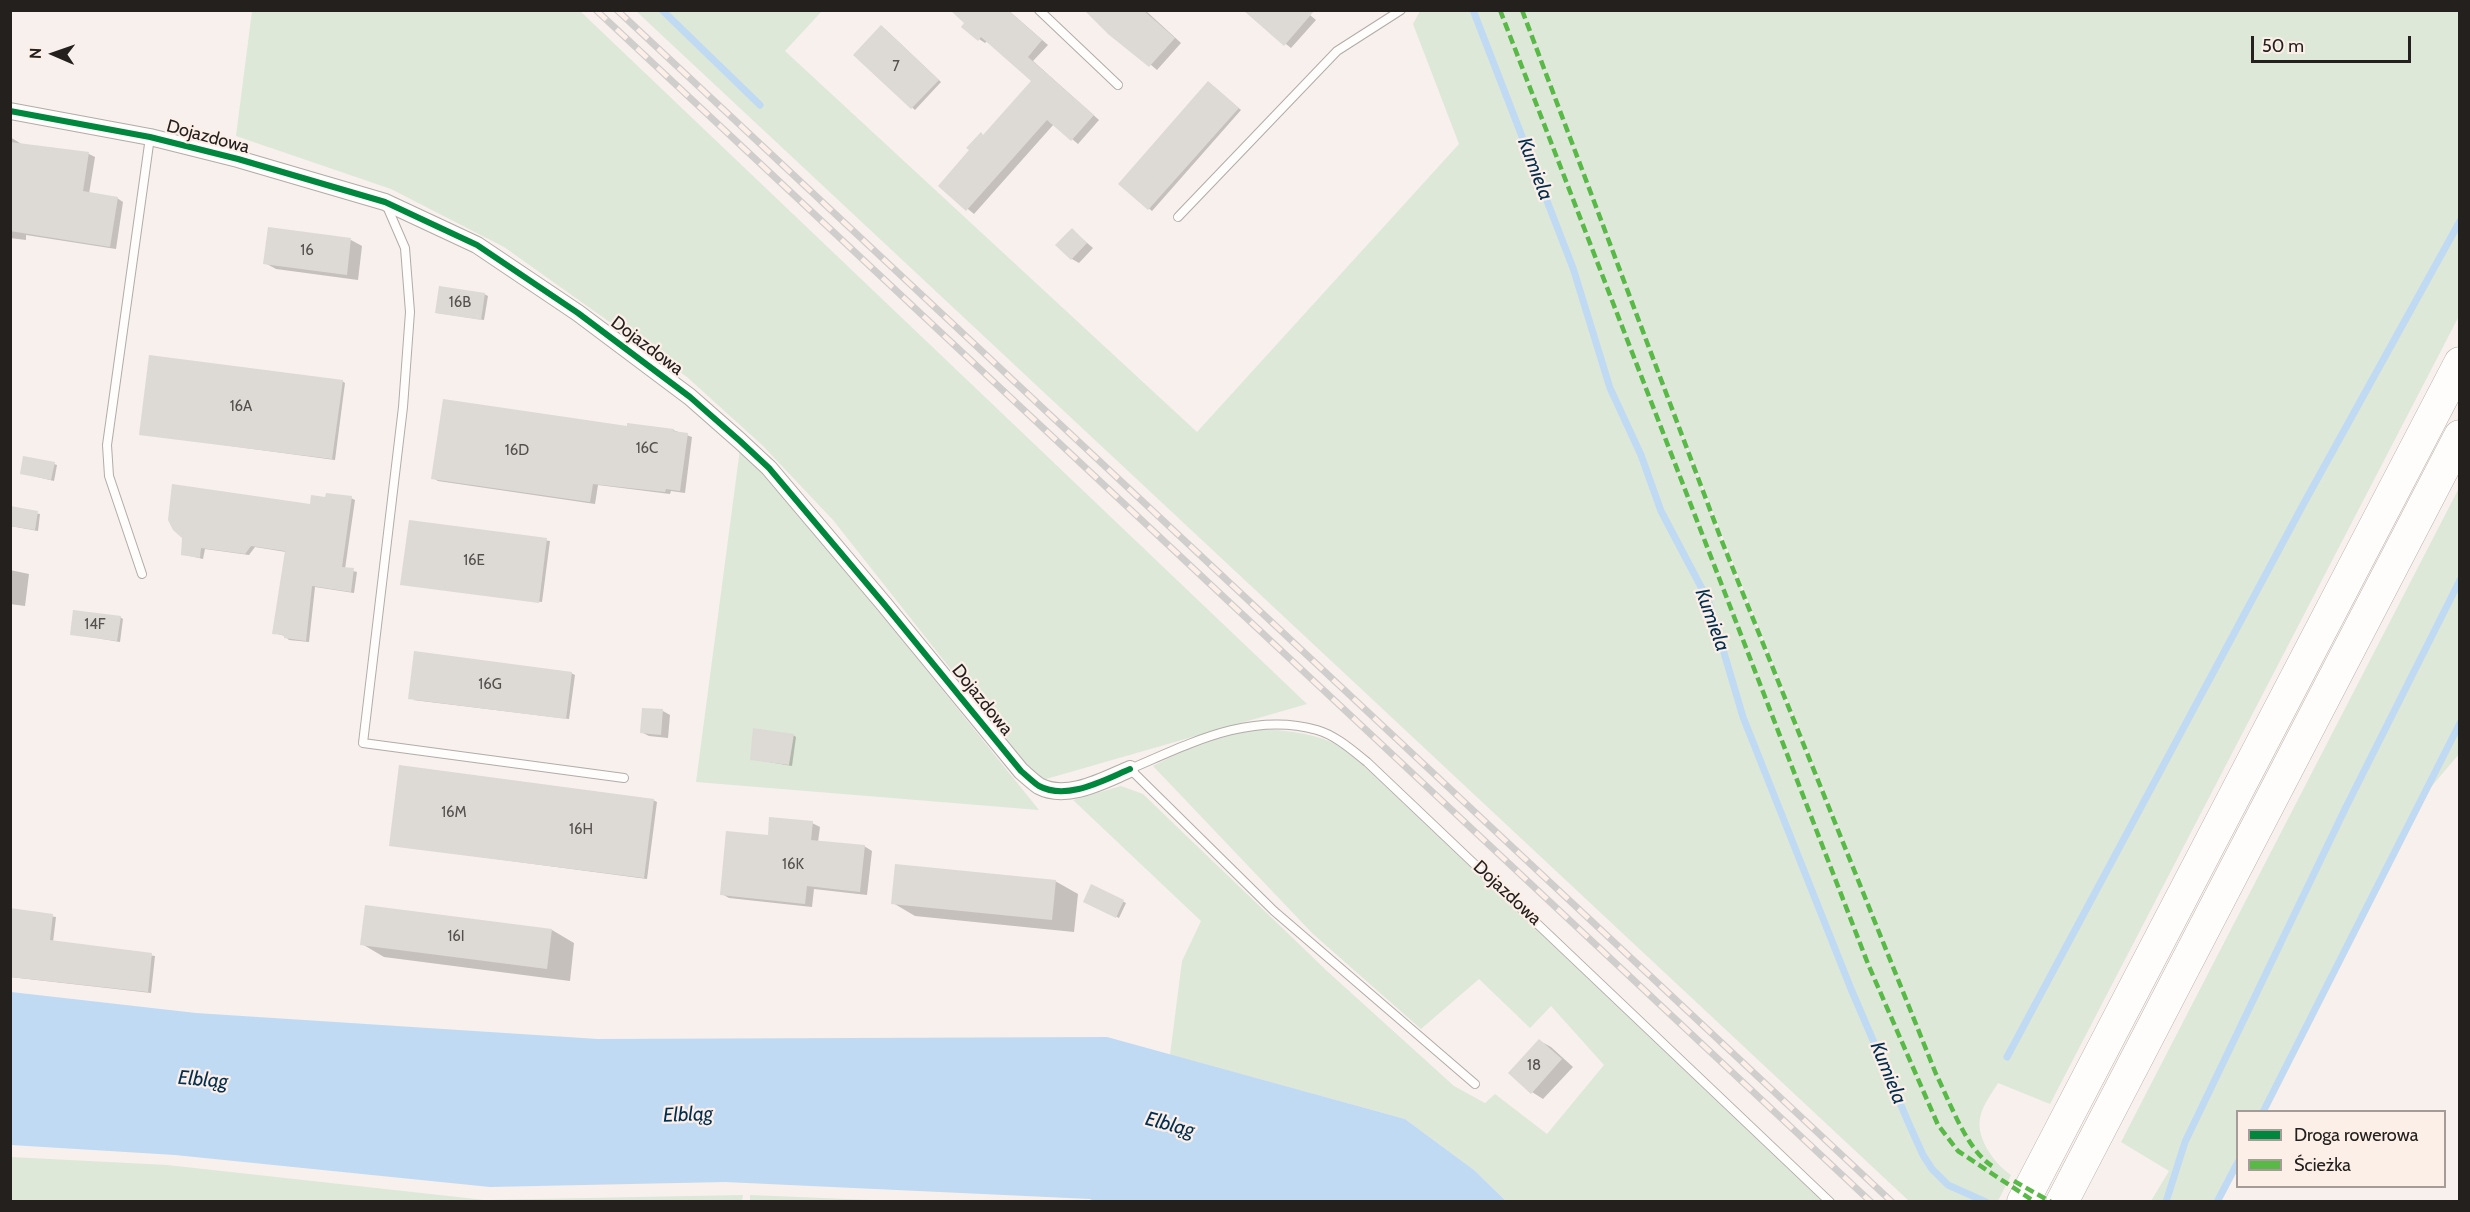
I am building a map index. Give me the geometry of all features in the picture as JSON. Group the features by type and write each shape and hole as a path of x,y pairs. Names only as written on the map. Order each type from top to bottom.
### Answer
{"highway":[{"path":"2023,1202 2460,363"},
{"path":"2062,1202 2460,436"}],"street":[{"name":"Dojazdowa","path":"10,111 150,137 238,159 385,202 477,245 578,313 690,396 769,468 1021,771 1040,786 1062,791 1081,788 1130,769"}],"lane":[{"path":"1039,10 1118,85"},
{"path":"1178,217 1337,51 1401,10"},
{"path":"142,574 109,476 107,445 150,137"},
{"path":"385,202 405,248 410,312 403,407 363,743 624,778"},
{"name":"Dojazdowa","path":"1130,769 1211,735 1249,726 1282,724 1309,728 1318,730 1340,742 1367,762 1830,1202"},
{"path":"1130,769 1274,911 1475,1084"}],"green space":[{"path":"252,11 580,11 1307,704 1039,781 833,520 762,445 687,377 504,247 391,189 236,136"},
{"path":"636,11 822,11 785,51 1197,432 1459,144 1413,24 1420,11 2459,11 2459,316 2050,1104 1998,1083 1985,1104 1980,1118 1981,1134 1993,1158 2011,1175 1998,1201 1909,1201","holes":["1661,381 1860,885 1721,539"]},
{"path":"740,449 756,463 805,519 1039,810 696,782"},
{"path":"2459,488 2459,754 2426,793 2264,1110 2236,1110 2236,1164 2217,1201 2151,1201 2169,1171 2121,1142"},
{"path":"1258,729 1295,732 1331,742 1355,756 1377,774 1824,1201 1506,1201 1474,1170 1405,1119 1170,1055 1182,961 1201,921 1073,800 1121,786 1143,794 1327,971 1454,1086 1485,1103 1495,1094 1547,1134 1604,1065 1551,1006 1530,1028 1479,979 1421,1029 1313,934 1153,766 1204,743"},
{"path":"11,1157 167,1165 485,1200 743,1195 742,1201 11,1201"},
{"path":"750,1195 895,1201 750,1201"}],"water":[{"name":"Elbląg","path":"11,992 196,1013 598,1039 1107,1037 1405,1119 1474,1170 1506,1201 1096,1202 1090,1199 725,1182 490,1187 175,1155 11,1145"}],"building":[{"path":"950,10 1008,10 1042,40 1028,57 1094,115 1071,141 1047,120 966,211 938,186 969,150 966,148 981,132 983,135 1031,81 981,37 978,41 961,27 964,23"},
{"path":"1084,10 1143,10 1175,38 1149,67 1108,34"},
{"path":"1243,10 1315,10 1284,46"},
{"path":"881,25 939,80 911,109 853,55"},
{"path":"1208,81 1239,108 1148,210 1118,184"},
{"path":"10,142 89,152 83,191 118,197 110,247 10,231"},
{"path":"268,227 351,238 347,275 263,264"},
{"path":"1072,228 1087,243 1071,260 1055,245"},
{"path":"439,286 485,293 481,320 435,313"},
{"path":"149,355 343,380 332,459 139,435"},
{"path":"443,399 627,426 627,423 674,429 673,431 688,433 680,491 666,489 665,492 593,484 590,502 431,479"},
{"path":"23,456 55,462 51,480 20,474"},
{"path":"172,484 310,504 311,495 325,497 326,493 352,496 342,567 354,568 351,592 312,586 306,641 272,634 285,551 251,546 245,554 201,548 200,558 181,555 182,538 173,530 168,520"},
{"path":"10,506 38,511 35,530 10,526"},
{"path":"409,520 547,538 539,603 400,585"},
{"path":"73,610 121,616 117,641 70,635"},
{"path":"414,651 572,672 566,719 408,699"},
{"path":"642,708 663,709 661,735 640,733"},
{"path":"753,728 794,734 789,765 750,760"},
{"path":"399,765 654,799 644,878 389,846"},
{"path":"769,817 813,821 811,840 865,845 860,892 807,886 805,904 720,895 726,831 768,835"},
{"path":"895,864 1056,880 1052,920 891,904"},
{"path":"1091,884 1124,900 1116,918 1083,902"},
{"path":"365,905 552,929 547,969 360,945"},
{"path":"10,908 53,914 50,940 152,953 148,992 10,977"},
{"path":"1539,1039 1562,1059 1531,1094 1508,1073"}],"waterway":[{"path":"662,10 760,105"},
{"name":"Kumiela","path":"1473,10 1573,268 1610,388 1641,455 1661,511 1709,602 1743,717 1851,989 1909,1124 1932,1169 1948,1185 1986,1202"},
{"path":"2007,1057 2304,503 2460,221"},
{"path":"2166,1202 2185,1142 2346,807 2460,580"},
{"path":"2264,1110 2460,723"},
{"path":"2217,1202 2236,1166"}],"railway":[{"path":"596,10 1871,1202"},
{"path":"617,10 1892,1202"}],"marked path":[{"path":"1500,10 1868,964 1938,1125 1958,1151 2035,1202"},
{"path":"1522,10 1721,539 1936,1074 1967,1137 1974,1148 1992,1166"},
{"path":"2014,1181 2051,1202"}],"cycle path":[{"path":"10,111 150,137 238,159 385,202 477,245 578,313 690,397 769,468 1021,771 1034,783 1050,790 1073,790 1130,769"}]}
